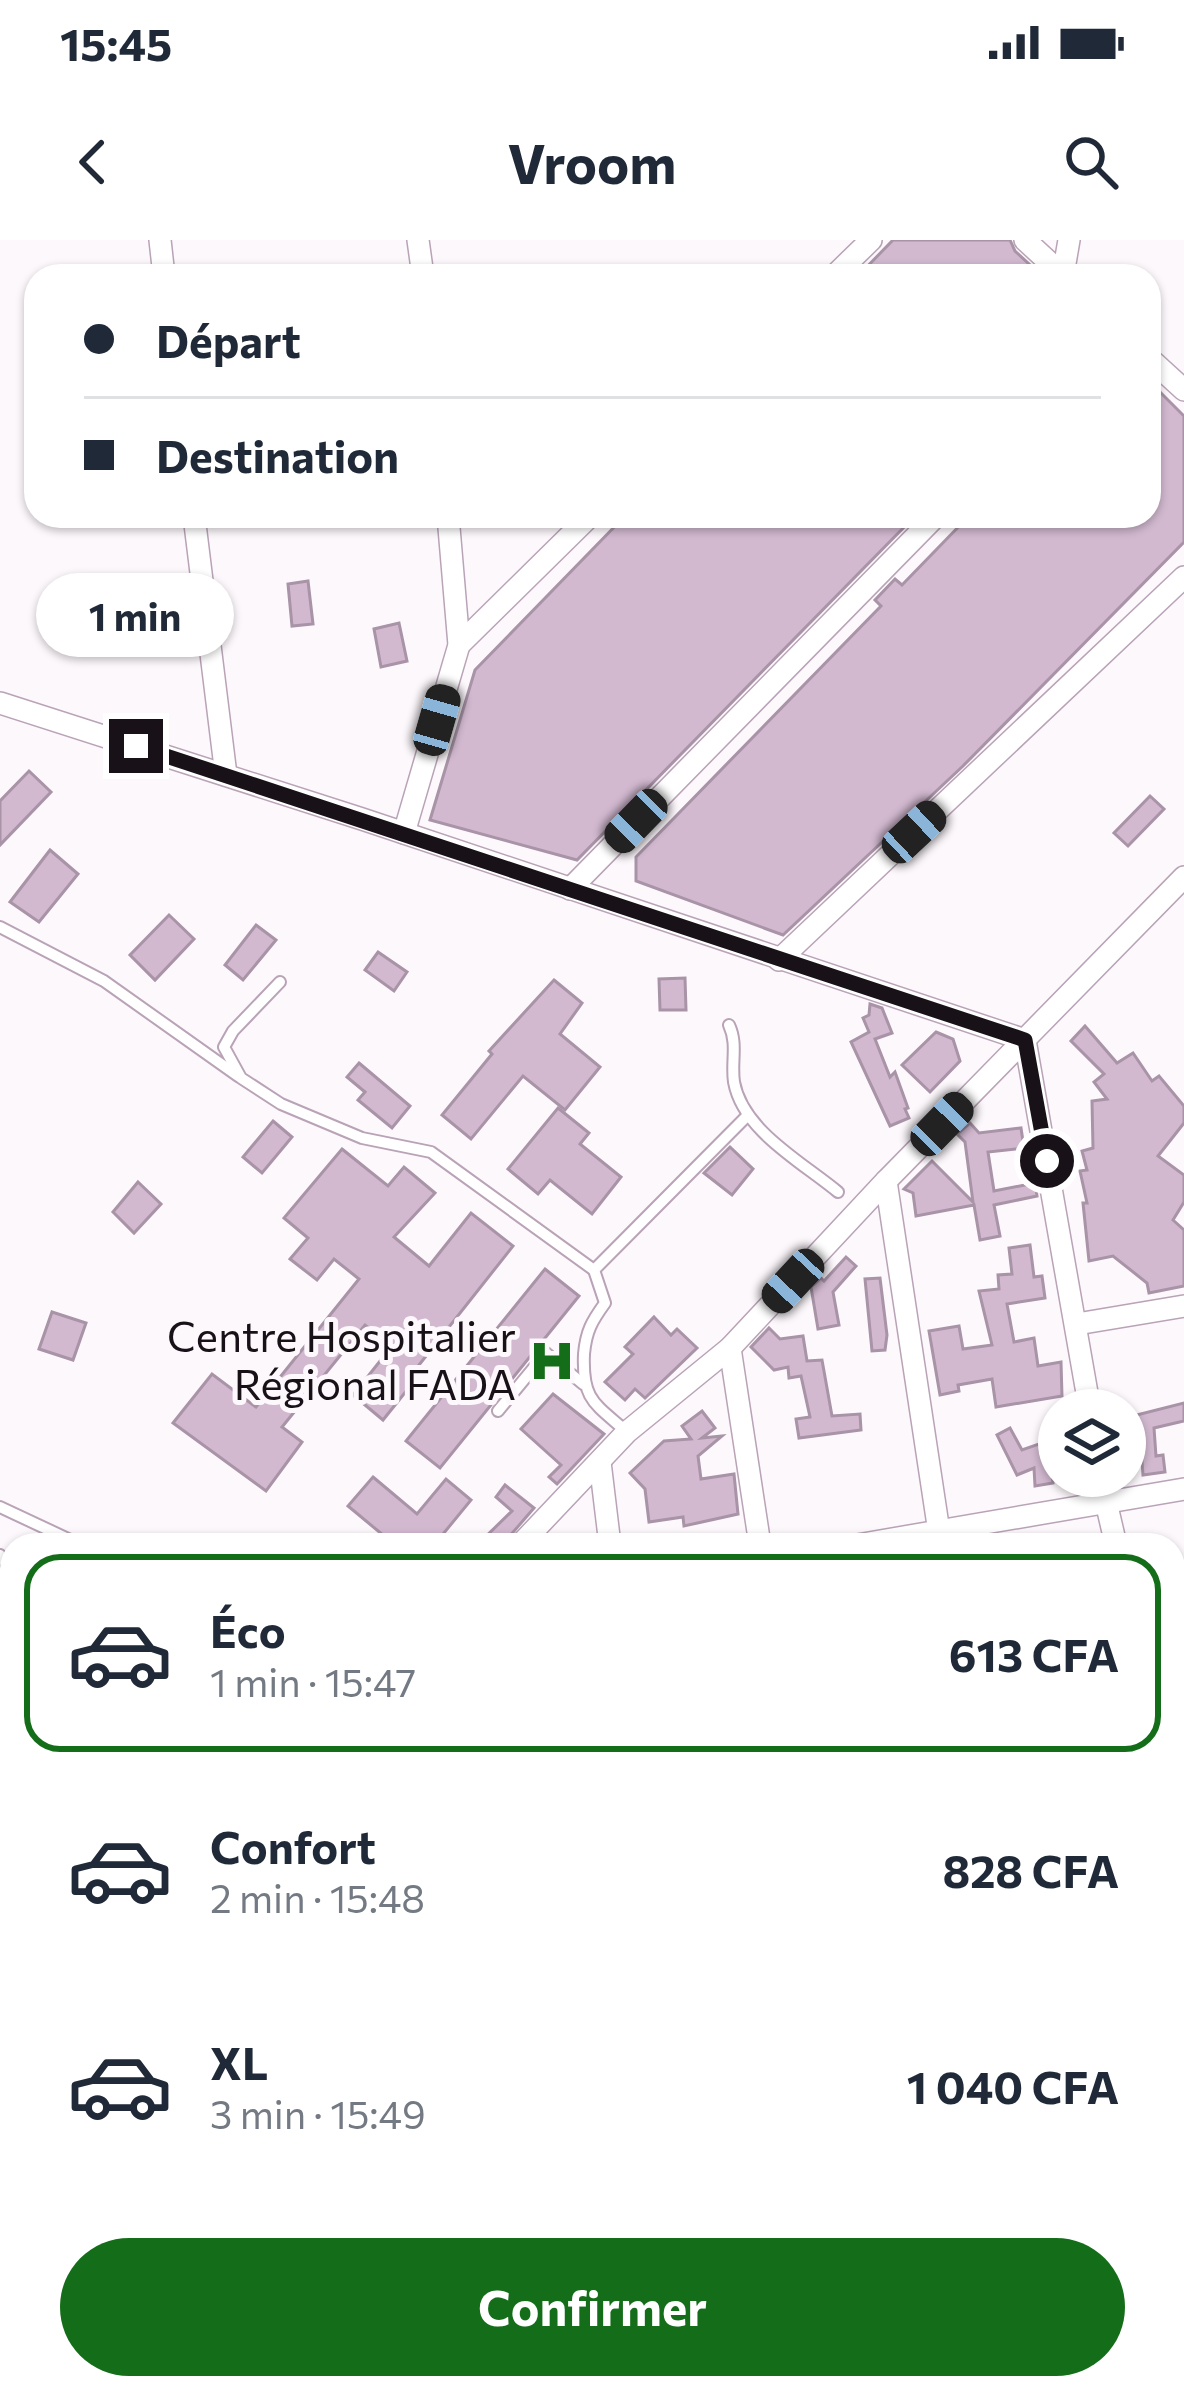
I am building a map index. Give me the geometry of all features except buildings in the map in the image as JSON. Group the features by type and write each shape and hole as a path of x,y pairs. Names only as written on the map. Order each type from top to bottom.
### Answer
{"street":[{"path":"846,264 871,240"},
{"path":"1025,240 1051,264"},
{"path":"1161,369 1184,390"},
{"path":"195,528 226,775"},
{"path":"404,832 459,645 449,528"},
{"path":"459,645 578,528"},
{"path":"570,889 924,528"},
{"path":"779,960 1184,577"},
{"path":"0,704 404,832 1025,1040"},
{"path":"532,1533 627,1432 730,1348 886,1180 1184,877"},
{"path":"1025,1040 1087,1389"},
{"path":"886,1180 939,1533"},
{"path":"1078,1324 1184,1306"},
{"path":"730,1348 761,1533"},
{"path":"600,1462 609,1533"},
{"path":"962,1533 1103,1501 1184,1489"},
{"path":"1103,1497 1112,1533"}],"lane":[{"path":"0,927 104,981 281,1104 362,1138 431,1152 594,1270 605,1303 586,1329 583,1384"},
{"path":"241,1078 224,1047 233,1031 280,982"},
{"path":"729,1025 734,1036 734,1082 746,1117 838,1192"},
{"path":"594,1270 746,1117"},
{"path":"498,1412 546,1352 627,1432"},
{"path":"0,1507 55,1533"}],"place":[{"name":"Centre Hospitalier Régional FADA","path":"552,1361"}],"route":[{"path":"136,746 1025,1040 1047,1161"}]}
